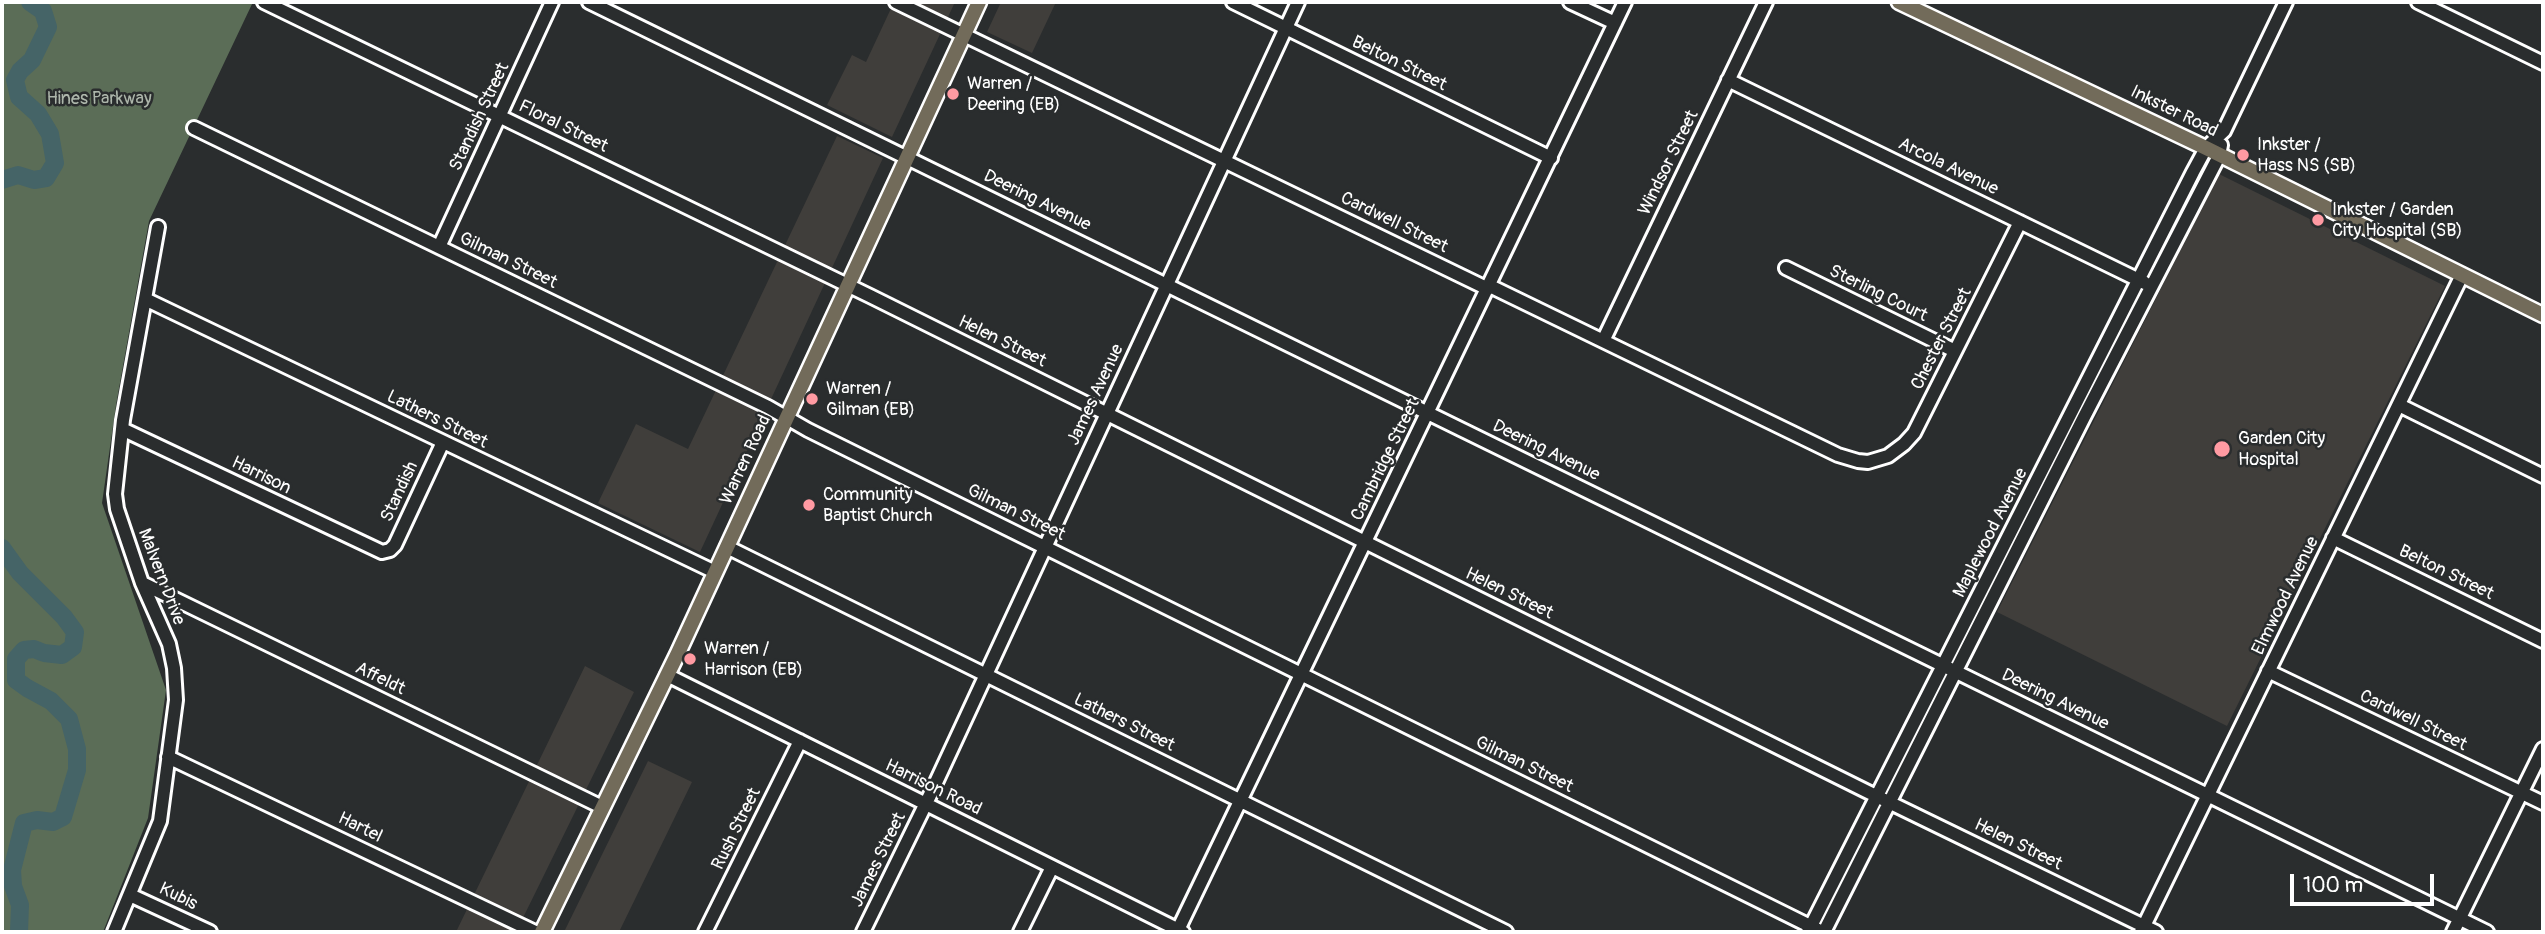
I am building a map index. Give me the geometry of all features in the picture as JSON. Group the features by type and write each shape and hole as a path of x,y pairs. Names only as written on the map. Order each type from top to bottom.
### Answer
{"main road":[{"name":"Warren Road","path":"542,932 667,676 979,2"},
{"name":"Inkster Road","path":"1899,2 2206,148 2543,314"}],"street":[{"name":"Floral Street","path":"264,2 848,285"},
{"name":"Standish Street","path":"439,247 552,2"},
{"name":"Deering Avenue","path":"589,2 2487,932"},
{"name":"Cardwell Street","path":"896,2 1838,455 1858,461 1880,459"},
{"name":"Belton Street","path":"1233,2 1551,158"},
{"name":"James Avenue","path":"926,804 1298,2"},
{"path":"1570,2 1615,23"},
{"name":"Cambridge Street","path":"1180,931 1625,2"},
{"name":"Windsor Street","path":"1603,341 1766,2"},
{"path":"2224,131 2287,2"},
{"path":"2418,2 2543,63"},
{"name":"Arcola Avenue","path":"1728,80 2152,286"},
{"name":"Gilman Street","path":"194,128 768,407 786,419 1816,931"},
{"name":"Maplewood Avenue","path":"1816,931 1890,802 1957,671 2012,546 2078,414 2139,280 2206,148 2224,131"},
{"name":"Maplewood Avenue","path":"2078,414 2152,286 2219,156 2224,131"},
{"name":"Chester Street","path":"1880,459 1897,451 1914,433 2020,222"},
{"name":"Malvern Drive","path":"114,932 160,821 176,700 174,668 160,622 142,583 117,509 115,494 122,429 158,227"},
{"name":"Sterling Court","path":"1786,268 1955,351"},
{"name":"Elmwood Avenue","path":"2142,929 2462,275"},
{"name":"Helen Street","path":"848,285 2142,929 2156,932"},
{"name":"Lathers Street","path":"145,299 715,572"},
{"path":"2399,405 2543,476"},
{"name":"Harrison","path":"122,429 372,548 386,552"},
{"name":"Standish","path":"386,552 395,545 443,443"},
{"name":"Belton Street","path":"2333,538 2543,641"},
{"name":"Maplewood Avenue","path":"1816,931 1877,796 1943,666 2012,546"},
{"name":"Lathers Street","path":"727,547 1506,932"},
{"name":"Affeldt","path":"142,583 602,807"},
{"name":"Cardwell Street","path":"2268,671 2543,803"},
{"name":"Harrison Road","path":"667,676 1180,931"},
{"name":"Rush Street","path":"705,932 800,741"},
{"path":"2453,932 2543,749"},
{"name":"Hartel","path":"168,757 536,932"},
{"name":"James Street","path":"863,932 926,804"},
{"path":"1020,932 1052,867"},
{"name":"Kubis","path":"130,895 210,932"}],"shaded area":[{"path":"894,2 955,2 892,137 827,105 852,55 866,62"},
{"path":"1001,2 1056,2 1032,53 987,32"},
{"path":"837,136 883,158 700,552 598,503 636,424 688,449"},
{"name":"Garden City Hospital","path":"2219,174 2445,286 2227,726 1997,612"},
{"path":"585,666 634,692 516,932 456,932"},
{"path":"648,761 692,782 619,932 564,932"}],"green space":[{"name":"Hines Parkway","path":"2,2 253,2 149,221 116,405 102,503 166,690 148,818 103,932 2,932"}],"waterway":[{"path":"2,180 18,175 34,180 46,178 55,163 50,134 38,114 19,97 15,80 32,60 48,27 43,11 30,2"},
{"path":"2,548 20,573 64,617 75,632 73,647 62,655 34,649 24,650 16,659 16,680 51,701 69,719 77,749 77,770 63,817 53,822 37,820 24,823 12,870 13,886 20,905 19,932"}],"place":[{"name":"Warren / Deering (EB)","path":"953,94"},
{"name":"Inkster / Hass NS (SB)","path":"2243,155"},
{"name":"Inkster / Garden City Hospital (SB)","path":"2318,220"},
{"name":"Warren / Gilman (EB)","path":"812,399"},
{"name":"Garden City Hospital","path":"2222,449"},
{"name":"Community Baptist Church","path":"809,505"},
{"name":"Warren / Harrison (EB)","path":"690,659"}]}
